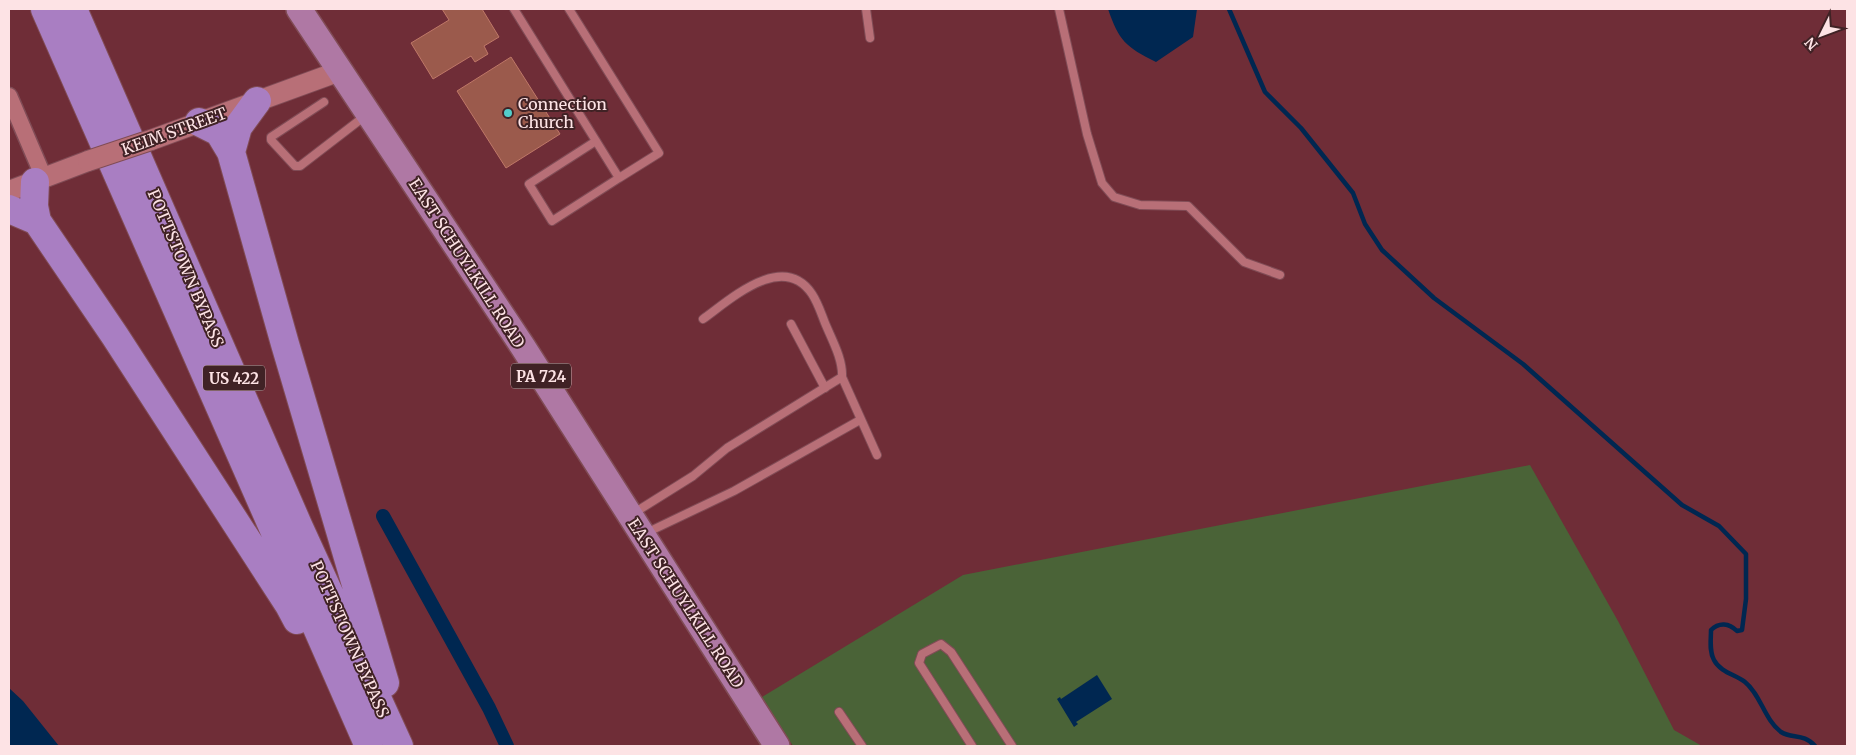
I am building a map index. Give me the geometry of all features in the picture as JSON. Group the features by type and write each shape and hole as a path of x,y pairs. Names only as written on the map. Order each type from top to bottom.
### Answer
{"highway":[{"name":"POTTSTOWN BYPASS","path":"45,9 369,746"},
{"name":"POTTSTOWN BYPASS","path":"73,9 298,524 399,746"},
{"path":"231,152 238,127 256,101"},
{"path":"199,122 219,132 231,152 285,344 404,746"},
{"path":"39,180 34,206 37,221 115,336 289,605 360,746"},
{"path":"9,208 37,221"}],"main road":[{"name":"EAST SCHUYLKILL ROAD","path":"299,9 636,525 773,745"}],"street":[{"name":"KEIM STREET","path":"9,191 340,71"},
{"path":"9,96 39,180"}],"lane":[{"path":"514,9 620,178"},
{"path":"569,9 659,153 552,221 528,184 596,140"},
{"path":"866,9 870,38"},
{"path":"1058,9 1088,134 1102,183 1114,197 1140,205 1188,206 1244,262 1280,275"},
{"path":"324,102 271,137 271,140 295,166 300,166 369,114"},
{"path":"703,319 764,279 785,276 811,292 819,306 839,358 842,377 877,455"},
{"path":"791,324 825,388"},
{"path":"636,525 727,448 842,377"},
{"path":"636,525 734,491 860,420"},
{"path":"972,746 918,663 922,654 940,644 951,652 1012,746"},
{"path":"839,712 862,746"}],"green space":[{"path":"1530,465 1618,621 1674,730 1702,746 793,746 762,697 963,575"}],"water":[{"path":"1108,9 1197,9 1193,37 1156,62 1137,52 1125,42 1116,29"},
{"path":"1097,675 1112,699 1076,722 1078,724 1074,727 1057,699 1060,697 1061,699"},
{"path":"9,688 23,701 59,746 9,746"}],"building":[{"path":"442,9 482,9 499,37 484,46 488,54 475,62 471,56 433,79 411,43 449,20"},
{"name":"Connection Church","path":"511,57 560,134 506,168 457,91"}],"waterway":[{"path":"1229,9 1265,92 1301,128 1353,193 1365,224 1382,250 1434,298 1523,364 1682,505 1719,526 1746,554 1746,599 1742,630 1737,631 1731,626 1724,624 1714,627 1711,630 1712,657 1720,668 1745,682 1750,687 1775,727 1785,734 1807,739 1815,746"},
{"path":"383,516 489,708 507,746"}],"place":[{"name":"Connection Church","path":"508,113"}]}
